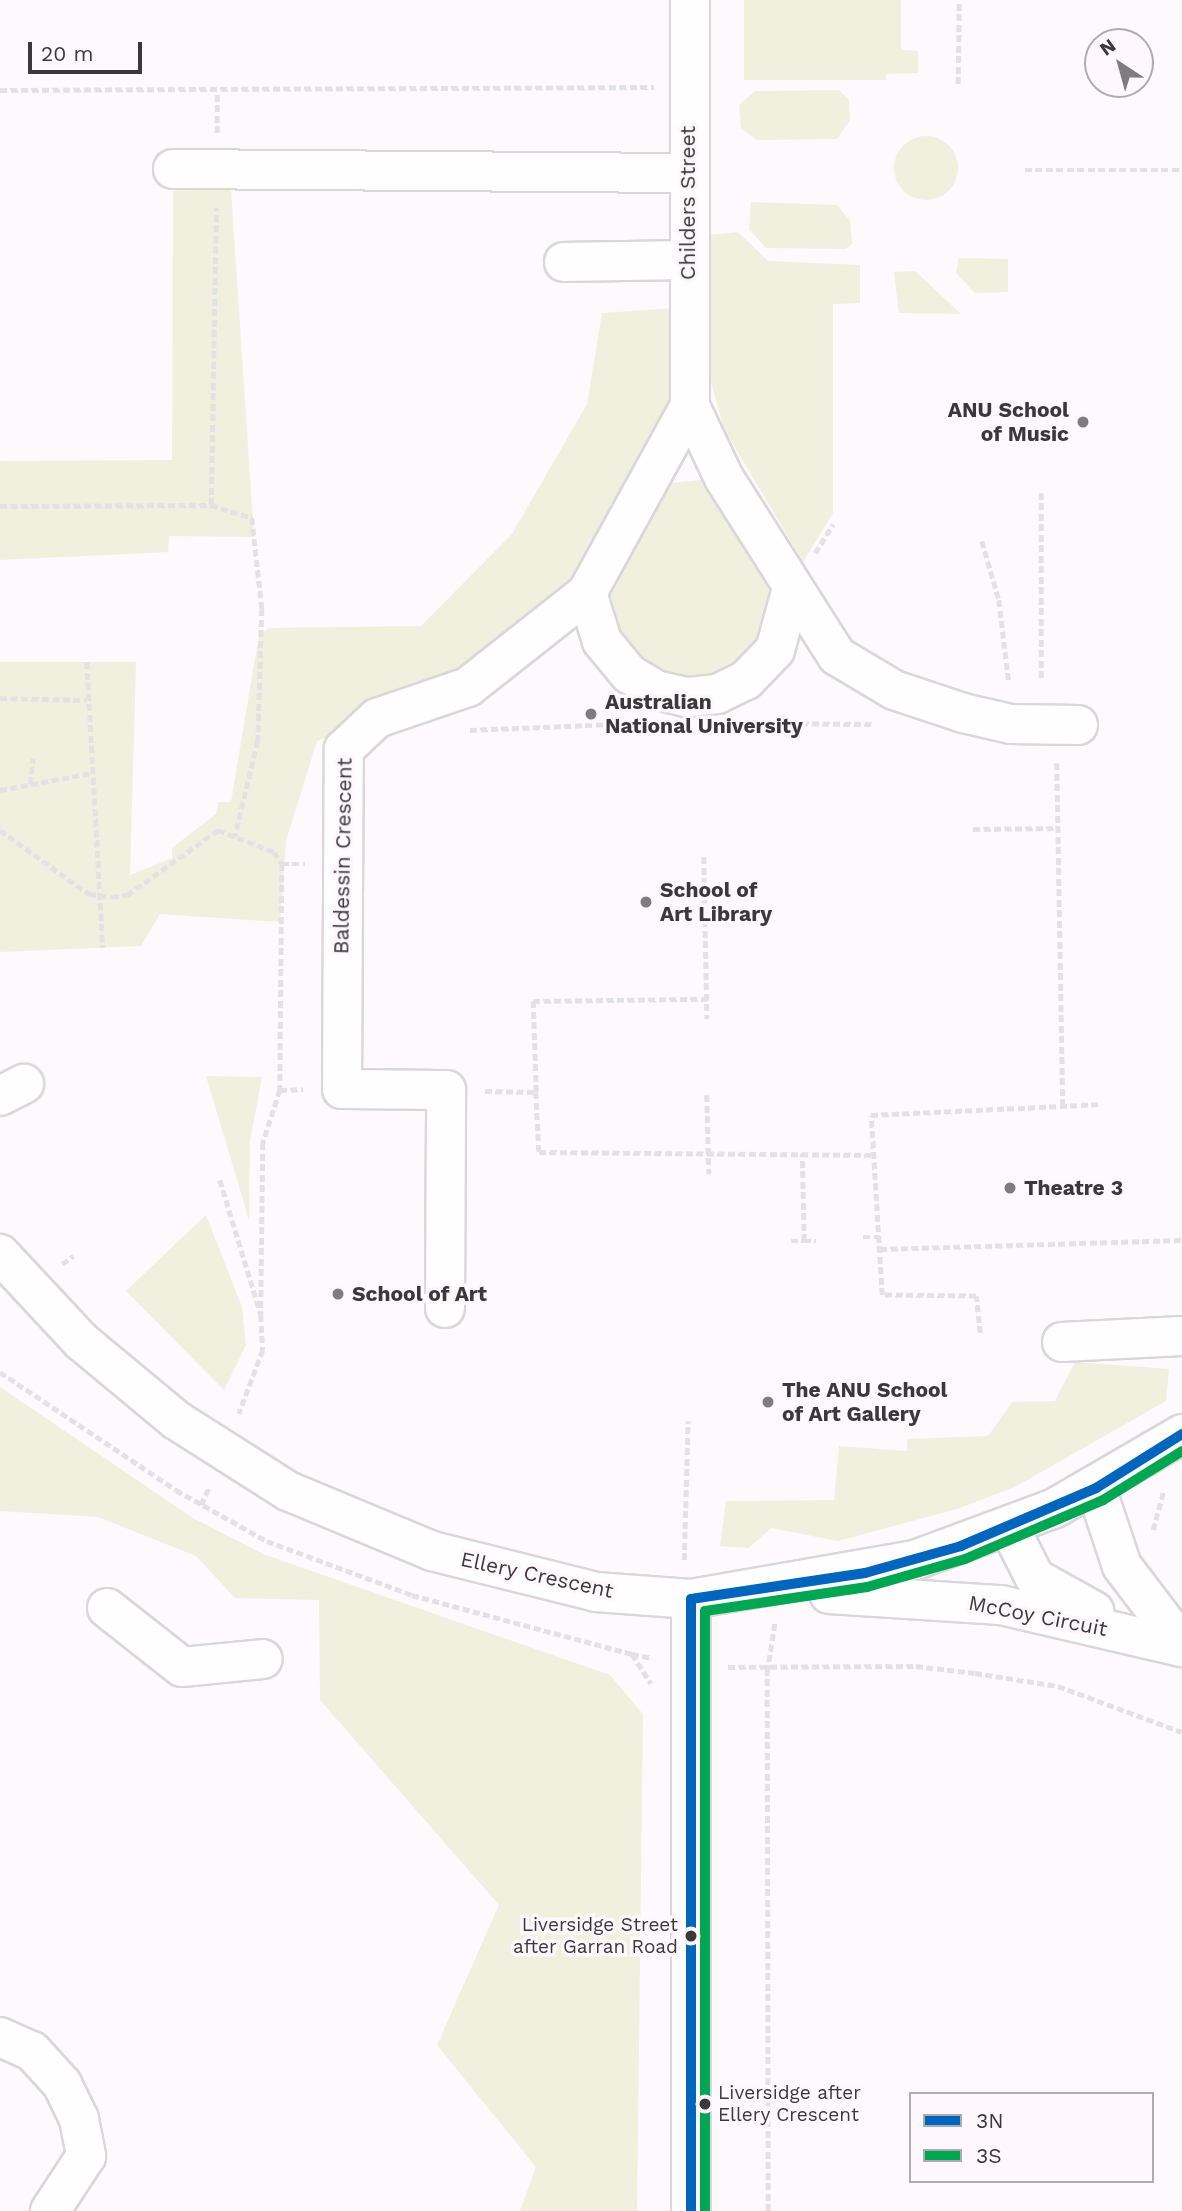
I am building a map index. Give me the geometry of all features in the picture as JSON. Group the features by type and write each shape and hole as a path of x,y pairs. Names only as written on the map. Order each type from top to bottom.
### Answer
{"street":[{"name":"Childers Street","path":"690,0 686,260 690,406"},
{"path":"173,169 688,173"},
{"path":"564,262 686,260"},
{"path":"690,406 724,478 838,656 894,690 1011,724 1078,725"},
{"path":"690,406 587,593 602,641 629,674 663,692 702,697 746,680 775,650 792,588"},
{"name":"Baldessin Crescent","path":"446,1090 342,1088 344,749 377,718 468,687 587,593"},
{"path":"445,1308 446,1090"},
{"name":"Ellery Crescent","path":"0,1254 81,1340 176,1420 288,1491 432,1551 596,1592 691,1599 766,1591 877,1570 1010,1529 1096,1488 1182,1434"},
{"path":"1062,1342 1182,1336"},
{"path":"1096,1488 1122,1566 1182,1646"},
{"name":"McCoy Circuit","path":"1010,1529 1024,1565 1048,1588 1182,1646"},
{"name":"McCoy Circuit","path":"766,1591 1001,1605 1182,1646"},
{"path":"691,1599 691,2211"},
{"path":"107,1608 181,1667 263,1659"},
{"path":"0,2037 32,2051 62,2084 79,2119 86,2156 50,2211"}],"path":[{"path":"958,84 959,0"},
{"path":"0,90 218,92 667,87"},
{"path":"211,505 218,92"},
{"path":"1025,170 1182,170"},
{"path":"1041,493 1041,678"},
{"path":"0,506 211,505 253,518 258,609 257,741 235,837"},
{"path":"813,556 833,524"},
{"path":"982,541 999,600 1009,688"},
{"path":"87,662 86,700 102,896 103,948"},
{"path":"0,698 86,700"},
{"path":"1049,756 1058,764 1063,1108"},
{"path":"30,785 33,758"},
{"path":"0,790 92,773"},
{"path":"973,829 1059,828"},
{"path":"0,830 89,894 102,896 127,895 218,830 274,852 282,864 280,1090 262,1143 263,1350 201,1505"},
{"path":"704,857 707,1019"},
{"path":"707,999 533,1001 539,1152 874,1155"},
{"path":"446,1090 536,1092"},
{"path":"707,1095 709,1174"},
{"path":"980,1333 976,1296 882,1295 871,1115 1063,1108 1102,1104"},
{"path":"802,1154 804,1241"},
{"path":"220,1180 261,1315"},
{"path":"863,1237 879,1237"},
{"path":"880,1249 1182,1240"},
{"path":"791,1241 816,1241"},
{"path":"0,1372 201,1505 267,1541 412,1595 632,1654 691,1663 767,1672 916,1666 1058,1686 1182,1732"},
{"path":"684,1560 688,1422"},
{"path":"632,1654 655,1698"},
{"path":"767,1672 768,2211"}],"green space":[{"path":"744,0 901,0 901,50 918,51 918,73 886,74 886,80 744,80"},
{"path":"839,90 849,100 850,120 837,139 757,140 741,129 739,105 755,91"},
{"path":"926,136 938,138 949,145 956,156 956,180 949,191 938,198 926,200 914,198 903,191 896,180 894,168 896,156 903,145 914,138"},
{"path":"231,189 254,537 169,536 168,552 0,560 0,461 172,460 173,191"},
{"path":"751,202 837,205 850,221 852,244 846,249 766,248 749,229"},
{"path":"738,232 768,261 860,265 860,303 833,304 833,513 803,562 724,429 710,378 707,235"},
{"path":"959,258 1008,259 1008,292 975,293 956,273"},
{"path":"915,271 961,314 899,313 894,272"},
{"path":"690,307 690,406 648,485 724,478 792,588 775,650 671,695 588,608 377,718 317,741 286,841 280,922 160,914 141,946 0,952 0,662 136,662 130,875 172,858 172,848 216,814 218,802 231,802 259,635 269,628 421,626 512,534 587,404 602,313"},
{"path":"206,1076 262,1077 250,1141 249,1220"},
{"path":"206,1215 242,1307 246,1345 224,1390 126,1291"},
{"path":"1075,1362 1169,1369 1166,1401 1015,1487 957,1509 838,1541 771,1528 749,1548 720,1546 726,1501 834,1500 839,1446 907,1451 907,1439 988,1436 1012,1402 1055,1401"},
{"path":"0,1387 193,1518 263,1554 610,1675 643,1714 637,2211 520,2211 536,2167 437,2045 499,1905 320,1700 319,1600 235,1598 196,1556 98,1517 0,1511"}],"transit line":[{"name":"3N","path":"691,2211 691,1599 865,1573 961,1546 1096,1488 1182,1434"},
{"name":"3S","path":"705,2211 705,1611 867,1587 965,1559 1103,1500 1182,1451"}],"place":[{"name":"ANU School of Music","path":"1083,422"},
{"name":"Australian National University","path":"591,714"},
{"name":"School of Art Library","path":"646,902"},
{"name":"Theatre 3","path":"1010,1188"},
{"name":"School of Art","path":"338,1294"},
{"name":"The ANU School of Art Gallery","path":"768,1402"},
{"name":"Liversidge Street after Garran Road","path":"691,1936"},
{"name":"Liversidge after Ellery Crescent","path":"705,2104"}]}
